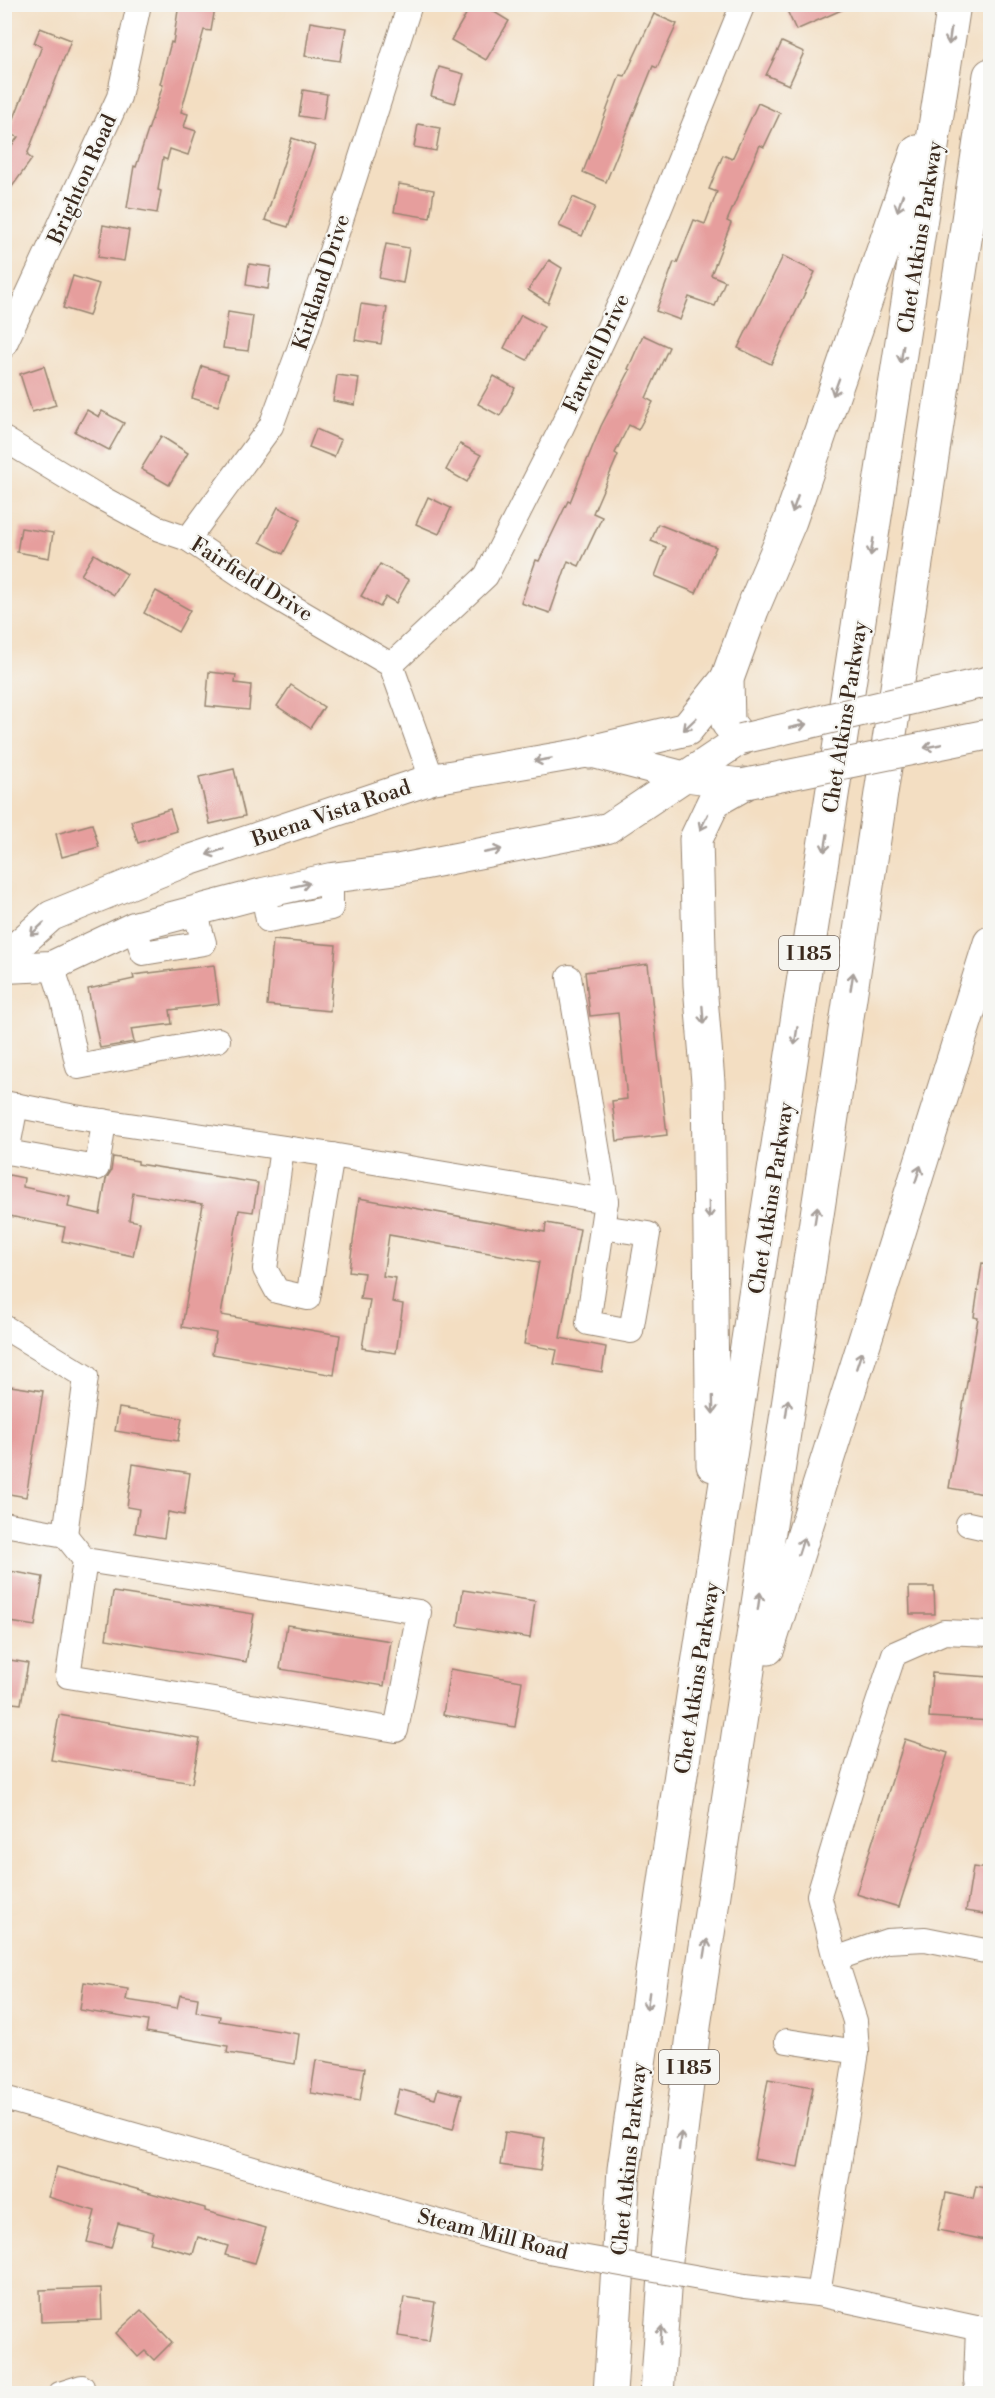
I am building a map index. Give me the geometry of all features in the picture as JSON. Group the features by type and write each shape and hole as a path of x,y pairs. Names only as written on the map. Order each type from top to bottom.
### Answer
{"highway":[{"name":"Chet Atkins Parkway","path":"610,2394 624,2169 683,1768 946,68 954,4"},
{"path":"590,752 687,729 727,679 752,610 790,521 946,68"},
{"name":"I 185","path":"657,2394 667,2246 690,2064 788,1397 990,75"},
{"path":"727,679 728,723 741,739"},
{"path":"683,1768 714,1457 708,1082 700,985 696,838 714,801 744,784"},
{"path":"739,1742 990,943"}],"main road":[{"path":"4,968 52,966 134,927 263,893 331,878 400,869 608,828 741,739 990,681"},
{"name":"Buena Vista Road","path":"4,958 51,916 184,862 432,779 590,752 682,777 744,784 990,734"}],"street":[{"name":"Brighton Road","path":"4,346 118,97 139,4"},
{"name":"Kirkland Drive","path":"188,538 271,426 303,339 410,4"},
{"name":"Farwell Drive","path":"391,665 486,576 561,429 630,282 743,4"},
{"name":"Fairfield Drive","path":"4,440 106,501 159,529 188,538 262,589 391,665"},
{"path":"391,665 432,779"},
{"path":"52,966 63,1000 78,1067 218,1040"},
{"path":"568,977 606,1200 602,1227"},
{"path":"104,1121 97,1168 6,1152 10,1104 104,1121 332,1155 606,1200"},
{"path":"282,1148 266,1269 277,1291 308,1298 332,1155"},
{"path":"4,1327 86,1377 65,1534"},
{"path":"4,1524 65,1534 85,1560 419,1612 396,1730 68,1676 85,1560"},
{"path":"818,2294 857,2052 855,2021 835,1959 819,1895 894,1654 944,1632 990,1634"},
{"path":"835,1959 887,1941 925,1939 990,1952"},
{"path":"787,2041 857,2052"},
{"name":"Steam Mill Road","path":"4,2097 531,2248 745,2286 818,2294 984,2330"},
{"path":"978,2394 976,2380 984,2330"}],"building":[{"path":"179,4 207,4 206,7 215,8 211,31 204,30 181,112 188,114 184,127 196,131 188,155 170,149 167,160 163,158 157,213 127,208 134,166 136,167 163,85 160,84 171,42 173,43"},
{"path":"472,4 481,4 509,21 486,60 451,40"},
{"path":"784,4 855,4 796,30"},
{"path":"654,14 677,24 657,68 653,66 606,182 583,172 620,75 625,76"},
{"path":"310,22 346,28 340,61 305,56"},
{"path":"40,28 71,40 27,155 32,159 4,198 4,156 18,137 8,134 42,46 34,43"},
{"path":"782,42 804,52 789,85 766,75"},
{"path":"439,67 464,74 455,103 431,96"},
{"path":"303,90 327,94 323,120 299,116"},
{"path":"758,103 780,113 764,147 760,145 727,221 731,223 711,275 725,281 715,306 689,297 680,320 656,311 674,262 677,263 694,220 705,224 717,192 709,189 723,155 732,159"},
{"path":"418,124 440,128 436,151 414,147"},
{"path":"292,138 315,146 288,227 265,220"},
{"path":"399,184 434,190 430,218 394,212"},
{"path":"573,197 595,207 582,236 559,226"},
{"path":"103,225 129,230 124,261 98,257"},
{"path":"386,244 409,248 403,283 379,278"},
{"path":"783,256 815,272 771,364 738,348"},
{"path":"549,260 562,268 548,303 528,290"},
{"path":"249,264 271,267 268,289 246,285"},
{"path":"73,276 99,284 89,316 63,308"},
{"path":"361,304 387,308 381,344 355,340"},
{"path":"228,312 253,316 248,351 223,348"},
{"path":"521,315 544,327 527,360 504,348"},
{"path":"643,335 669,347 646,398 653,402 638,430 629,425 615,453 618,455 593,513 602,517 579,566 568,561 550,613 521,603 536,560 539,561 568,501 570,502 601,426 630,370 628,369"},
{"path":"44,366 56,405 32,412 20,374"},
{"path":"202,366 228,374 218,406 192,398"},
{"path":"337,375 359,378 355,405 333,401"},
{"path":"494,376 515,388 500,416 478,404"},
{"path":"87,410 99,417 102,411 124,423 109,450 75,432"},
{"path":"316,429 341,440 334,457 309,447"},
{"path":"161,436 188,453 169,485 141,469"},
{"path":"460,444 481,455 467,482 446,470"},
{"path":"428,497 451,508 439,534 416,524"},
{"path":"278,507 301,519 283,554 260,542"},
{"path":"658,524 716,547 696,593 655,576 666,547 651,541"},
{"path":"21,528 53,533 49,558 17,552"},
{"path":"94,554 127,574 114,595 81,575"},
{"path":"380,564 409,580 396,603 386,597 380,607 361,596"},
{"path":"156,591 190,610 178,632 144,613"},
{"path":"209,672 236,675 235,683 251,685 249,710 206,706"},
{"path":"291,685 324,707 310,728 277,706"},
{"path":"234,769 245,816 210,824 199,777"},
{"path":"170,809 177,831 138,843 131,821"},
{"path":"92,824 99,847 62,857 56,834"},
{"path":"273,940 336,945 330,1011 267,1005"},
{"path":"648,964 667,1135 617,1141 612,1101 627,1099 618,1013 590,1016 585,972"},
{"path":"214,965 219,1004 170,1010 172,1024 131,1029 134,1042 100,1048 88,989 134,979 133,975"},
{"path":"113,1157 138,1161 138,1164 258,1183 253,1212 239,1210 221,1315 340,1335 334,1375 212,1354 216,1333 182,1327 203,1204 133,1193 129,1220 140,1222 133,1256 62,1241 65,1227 4,1215 4,1174 24,1178 23,1187 70,1197 68,1207 100,1214 106,1179 111,1171"},
{"path":"359,1198 545,1232 546,1223 580,1229 560,1338 606,1347 602,1372 554,1364 557,1350 524,1344 539,1262 389,1235 383,1276 396,1278 392,1302 403,1304 396,1353 362,1348 370,1300 360,1299 364,1273 349,1271"},
{"path":"982,1263 990,1264 990,1495 949,1488 978,1318 974,1317"},
{"path":"4,1385 43,1391 26,1497 4,1493"},
{"path":"119,1408 182,1418 178,1441 115,1431"},
{"path":"133,1464 190,1473 184,1515 168,1512 164,1538 135,1533 139,1509 127,1507"},
{"path":"4,1570 43,1577 35,1626 4,1621"},
{"path":"909,1587 934,1587 935,1614 910,1614"},
{"path":"463,1590 535,1601 530,1638 458,1626"},
{"path":"113,1592 254,1614 246,1662 106,1639"},
{"path":"287,1625 391,1641 384,1686 280,1669"},
{"path":"4,1659 28,1663 21,1704 4,1702"},
{"path":"450,1669 522,1681 515,1727 443,1715"},
{"path":"932,1673 990,1677 990,1721 929,1717"},
{"path":"59,1715 200,1739 192,1783 51,1760"},
{"path":"905,1739 948,1753 899,1907 856,1894"},
{"path":"973,1867 990,1869 990,1915 966,1911"},
{"path":"84,1982 128,1989 126,2000 177,2008 180,1995 198,1998 196,2012 220,2016 219,2021 299,2034 295,2064 227,2053 228,2046 146,2032 148,2021 80,2010"},
{"path":"316,2060 365,2068 360,2101 311,2093"},
{"path":"768,2079 813,2087 798,2167 754,2159"},
{"path":"399,2089 435,2099 438,2089 462,2095 453,2129 393,2114"},
{"path":"505,2132 545,2138 540,2171 500,2165"},
{"path":"57,2167 205,2208 205,2211 266,2228 255,2263 225,2255 228,2246 198,2237 193,2254 150,2243 153,2232 118,2223 111,2248 87,2242 95,2211 48,2197"},
{"path":"976,2186 990,2189 990,2241 938,2230 946,2193 973,2199"},
{"path":"101,2288 102,2320 41,2322 40,2290"},
{"path":"404,2297 435,2302 429,2341 398,2336"},
{"path":"141,2310 172,2342 154,2360 145,2351 138,2357 116,2333"}]}
